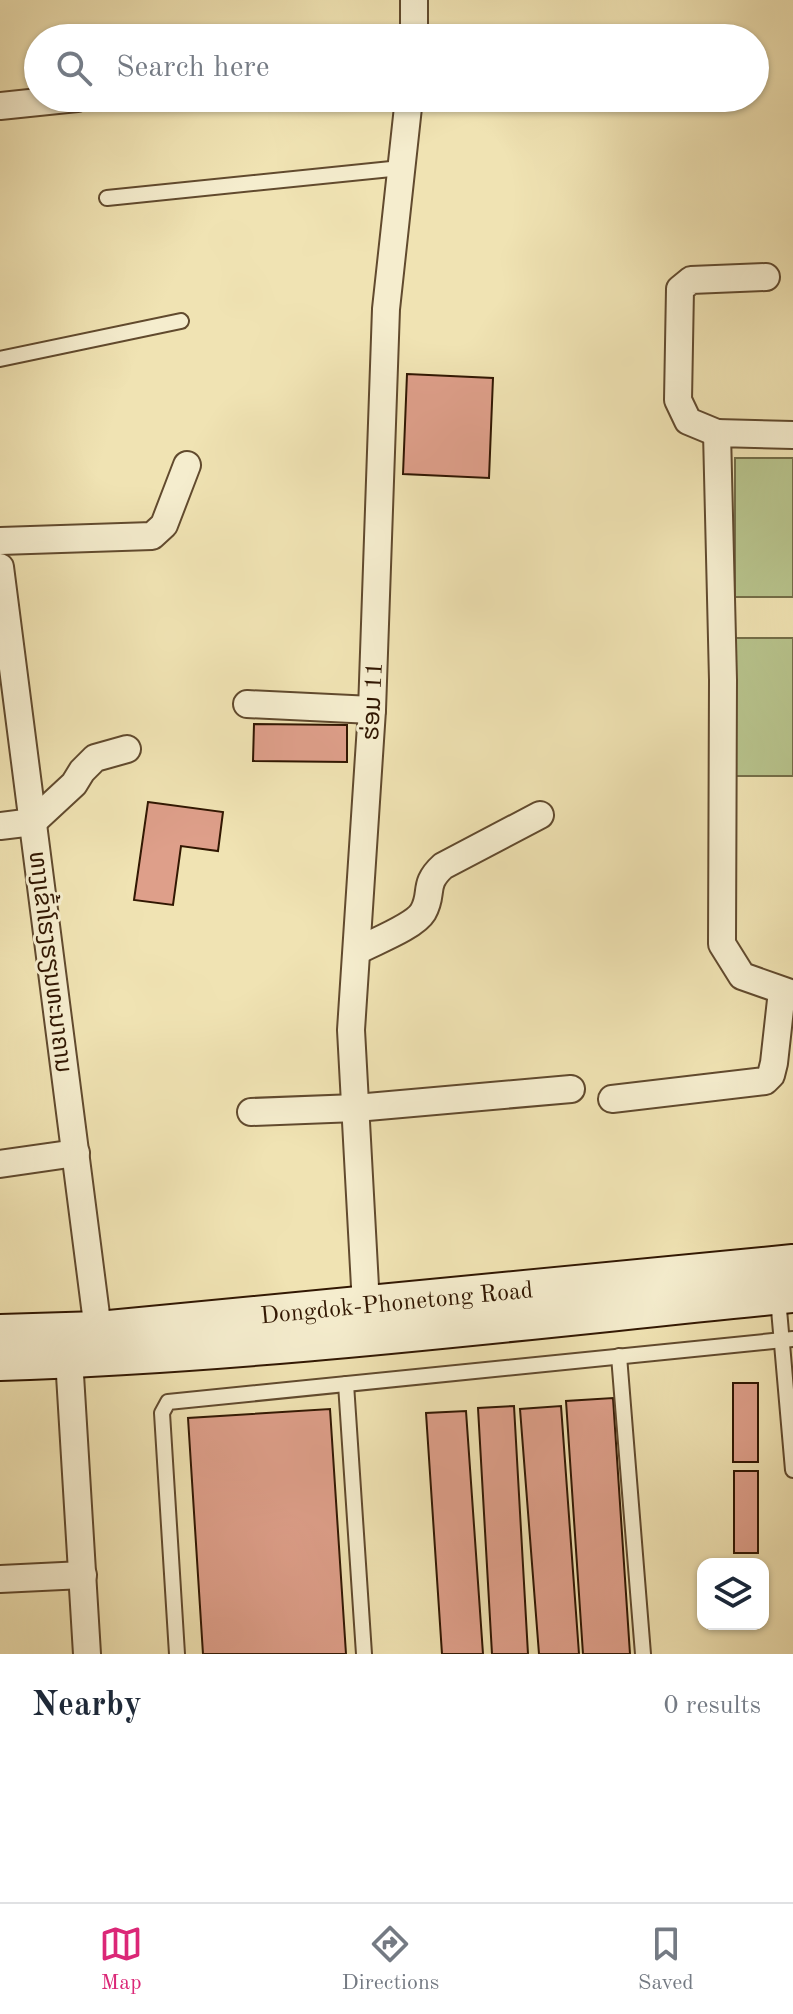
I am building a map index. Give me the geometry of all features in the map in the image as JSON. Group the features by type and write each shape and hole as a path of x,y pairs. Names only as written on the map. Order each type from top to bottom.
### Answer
{"main road":[{"name":"Dongdok-Phonetong Road","path":"0,1361 84,1344 366,1305 785,1279"},
{"name":"Dongdok-Phonetong Road","path":"0,1334 84,1344 368,1337 785,1279"}],"street":[{"path":"414,0 414,24"},
{"path":"0,106 24,104"},
{"name":"ຮ່ອມ 11","path":"366,1305 351,1030 372,710 386,309 407,112"},
{"path":"766,277 691,280 680,289 678,400 688,421 717,433 793,435"},
{"path":"612,1099 765,1081 771,1075 788,993 742,976 722,944 723,680 717,433"},
{"path":"0,541 152,536 164,525 187,465"},
{"name":"ທາງເຂົ້າໂຮງຮຽນທະນາຄານ","path":"1,583 76,1153 84,1344 83,1575 87,1654"},
{"path":"247,704 372,710"},
{"path":"0,826 33,822 74,784 95,758 127,749"},
{"path":"357,951 416,920 424,910 431,877 443,866 540,815"},
{"path":"251,1112 356,1108 571,1089"},
{"path":"0,1164 76,1153"},
{"path":"0,1579 83,1575"}],"lane":[{"path":"107,198 401,168"},
{"path":"0,359 181,321"},
{"path":"785,1279 793,1470"},
{"path":"177,1654 162,1413 168,1402 788,1340"},
{"path":"619,1356 643,1654"},
{"path":"346,1384 364,1654"}],"green space":[{"path":"735,458 793,458 793,597 735,597"},
{"path":"734,638 793,638 793,776 734,776"}],"building":[{"path":"407,374 493,378 489,478 403,474"},
{"path":"254,724 347,725 347,762 253,761"},
{"path":"148,802 223,812 218,851 181,846 173,905 134,900"},
{"path":"733,1383 758,1383 758,1462 733,1462"},
{"path":"613,1398 630,1654 583,1654 566,1401"},
{"path":"514,1406 528,1654 492,1654 478,1408"},
{"path":"561,1406 579,1654 539,1654 520,1409"},
{"path":"330,1409 346,1654 203,1654 188,1418"},
{"path":"466,1411 483,1654 442,1654 426,1413"},
{"path":"734,1471 758,1471 758,1553 734,1553"}]}
